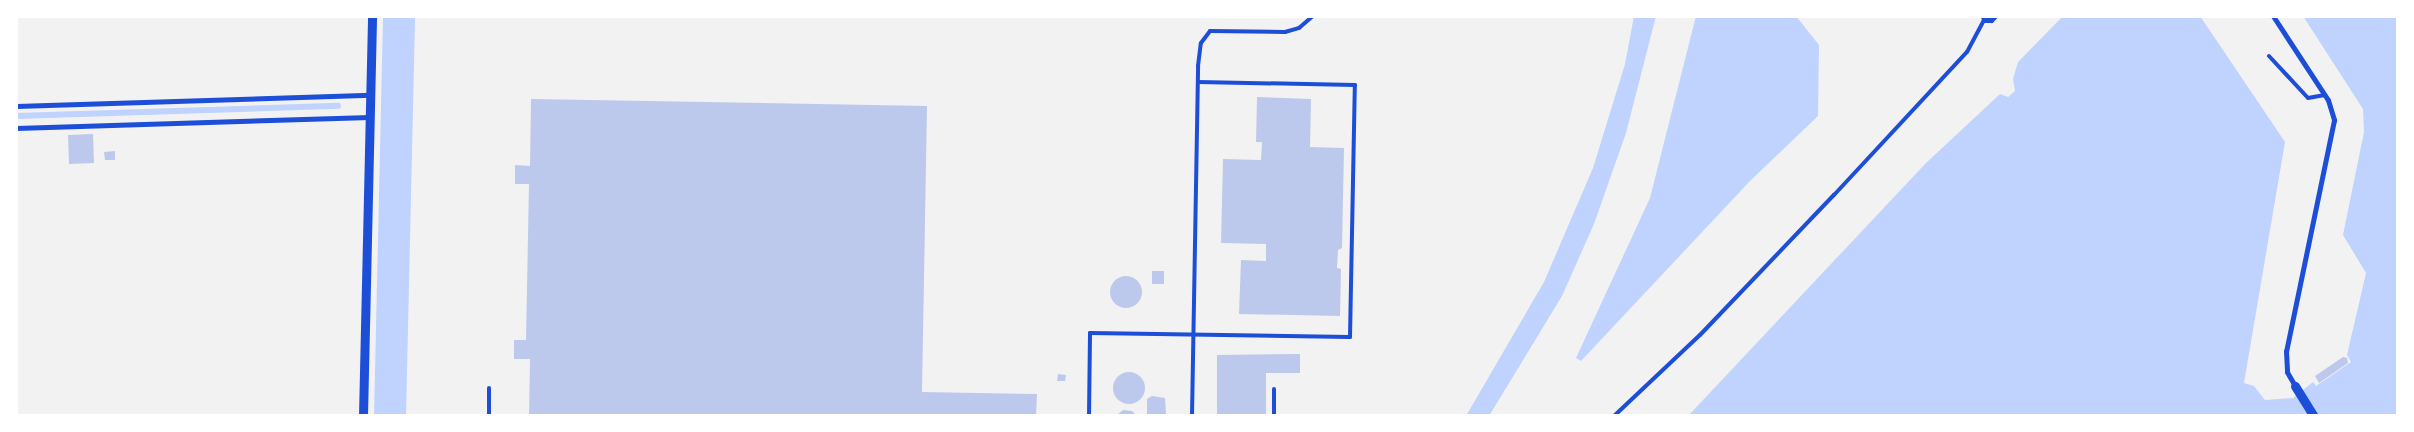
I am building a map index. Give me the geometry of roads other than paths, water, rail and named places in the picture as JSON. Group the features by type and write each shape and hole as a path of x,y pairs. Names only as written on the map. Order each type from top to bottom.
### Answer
{"street":[{"path":"363,416 372,16"},
{"path":"1983,18 1995,16"},
{"path":"2273,16 2333,109 2333,131 2286,351 2288,372 2314,416"},
{"path":"16,106 371,95"},
{"path":"16,128 370,117"}],"lane":[{"path":"1192,416 1198,82 1202,43 1210,31 1285,32 1299,28 1313,16"},
{"path":"1614,416 1700,335 1967,52 1983,18"},
{"path":"2269,56 2308,98 2325,95"},
{"path":"1089,416 1090,332 1350,337 1355,85 1198,82"},
{"path":"489,388 489,416"},
{"path":"1274,389 1274,416"}],"water":[{"path":"1634,16 1656,16 1626,133 1594,224 1562,296 1489,416 1466,416 1544,282 1593,168 1625,64"},
{"path":"1696,16 1796,16 1819,45 1818,116 1750,181 1581,361 1576,358 1650,198"},
{"path":"2063,16 2200,16 2285,142 2244,383 2254,386 2265,400 2293,398 2313,382 2316,386 2351,362 2347,355 2366,273 2343,235 2364,132 2363,109 2303,16 2398,16 2398,416 1688,416 1926,163 2000,94 2008,97 2015,91 2013,79 2018,62"}],"waterway":[{"path":"390,416 399,16"},
{"path":"387,105 397,105"},
{"path":"16,116 338,106"}]}
